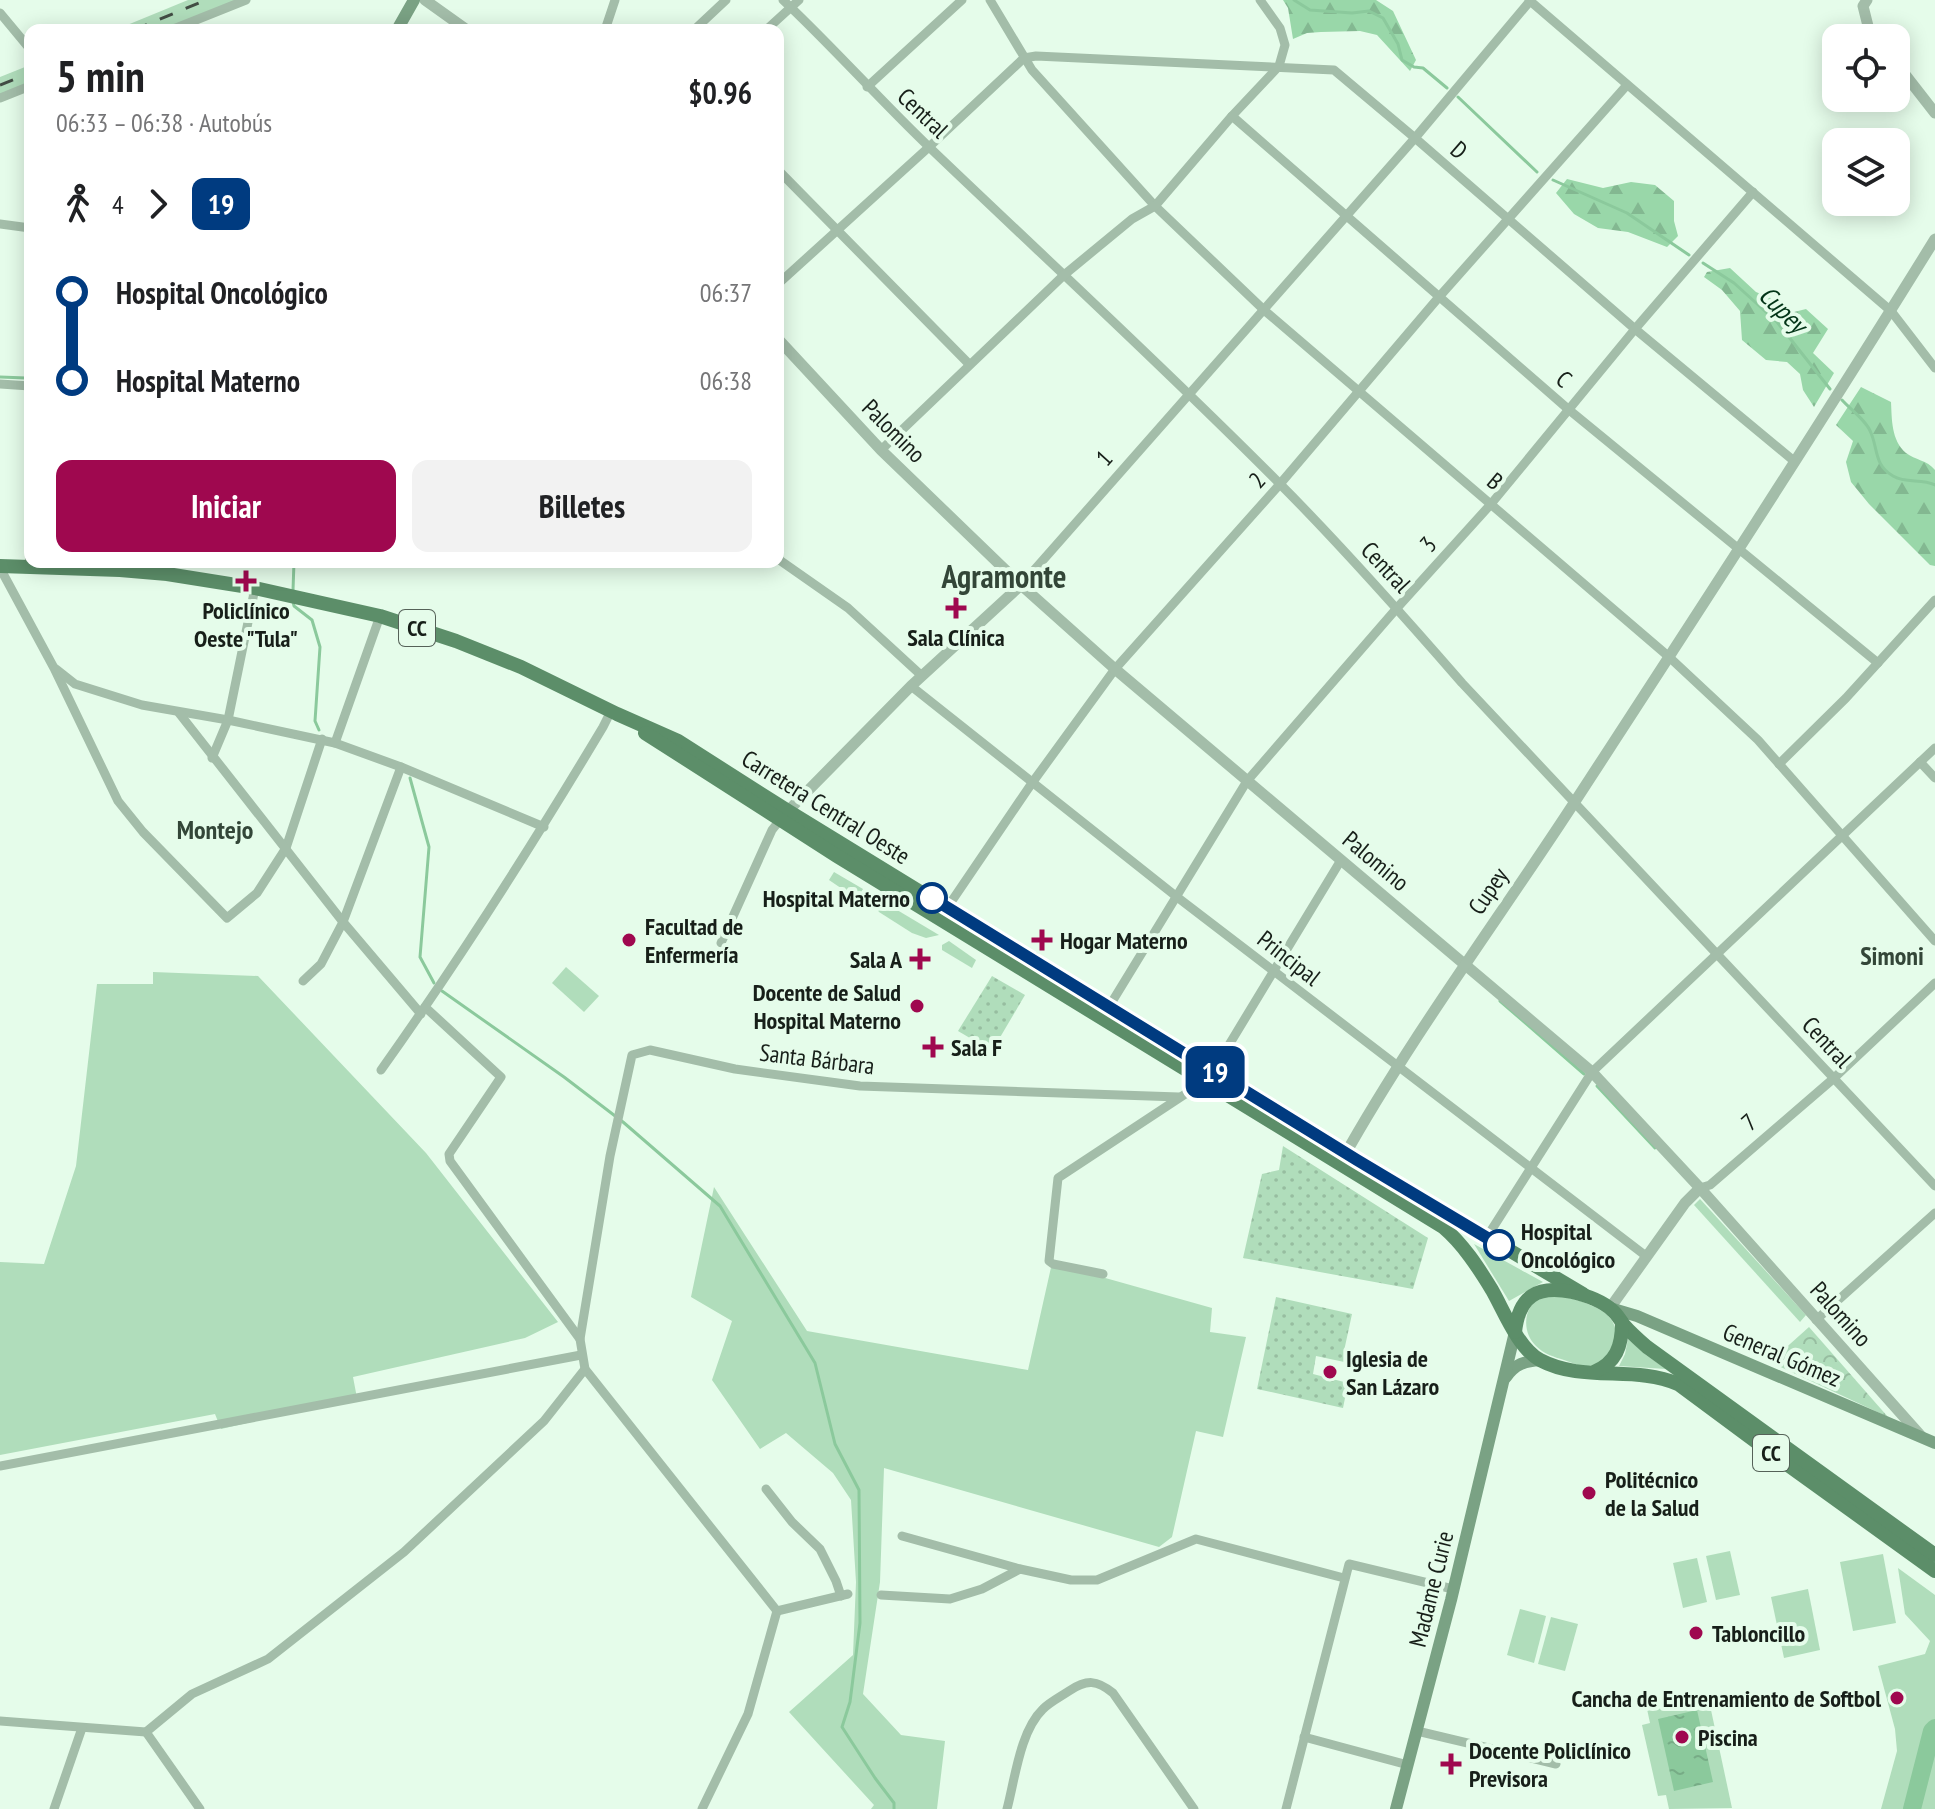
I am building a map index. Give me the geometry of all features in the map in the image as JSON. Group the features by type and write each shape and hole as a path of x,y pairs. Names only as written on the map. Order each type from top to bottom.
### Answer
{"main road":[{"path":"400,24 414,0"},
{"name":"Carretera Central Oeste","path":"0,567 24,567"},
{"name":"Carretera Central Oeste","path":"112,568 255,588 380,616 508,662 614,712 1343,1159 1443,1227 1456,1238 1515,1332"},
{"name":"Carretera Central Oeste","path":"1343,1159 1487,1237 1583,1294"},
{"name":"CC","path":"1530,1296 1558,1289 1583,1294 1610,1308 1647,1347 1935,1555"},
{"path":"1503,1310 1530,1296"},
{"path":"1515,1332 1522,1305 1530,1296"},
{"name":"General Gómez","path":"1610,1308 1637,1316 1929,1441"},
{"path":"1593,1372 1603,1369 1616,1355 1622,1323"},
{"name":"CC","path":"1515,1332 1540,1360 1571,1371 1662,1377 1678,1384 1935,1571"},
{"name":"Madame Curie","path":"1397,1807 1515,1332"},
{"path":"1504,1379 1514,1366 1540,1360"}],"street":[{"path":"186,24 246,0"},
{"path":"425,0 459,24"},
{"path":"607,24 615,0"},
{"path":"700,24 726,0"},
{"path":"867,87 962,0"},
{"name":"B","path":"990,0 1024,58 1048,89 1155,206 1264,310 1668,656 1758,740 1935,941"},
{"path":"881,450 1064,275 1132,219 1155,206 1279,66 1285,45 1283,36 1260,0"},
{"path":"1867,0 1863,6 1869,24"},
{"path":"1529,1 1891,311 1935,368"},
{"name":"1","path":"721,943 772,830 784,815 911,686 1021,585 1415,138 1529,1"},
{"path":"771,24 791,2"},
{"name":"Central","path":"791,2 867,87 1190,394 1280,484 1397,608 1462,683 1935,1186"},
{"path":"0,13 24,42"},
{"name":"D","path":"1024,58 1036,56 1334,70 1635,329 1794,461"},
{"path":"784,278 1024,58"},
{"path":"1910,81 1935,113"},
{"name":"2","path":"944,914 1032,783 1115,669 1627,85"},
{"path":"0,98 24,88"},
{"name":"C","path":"1232,116 1568,409 1878,663"},
{"path":"784,176 969,364"},
{"name":"3","path":"1105,1013 1247,781 1491,504 1753,192"},
{"path":"0,224 24,227"},
{"name":"Cupey","path":"1343,1159 1398,1068 1575,802 1935,239"},
{"name":"Palomino","path":"784,345 881,450 1021,585 1115,669 1592,1072 1929,1441"},
{"path":"0,384 24,386"},
{"path":"784,563 848,608 922,676"},
{"path":"0,567 54,668 118,801 143,832 227,918 257,893 286,848 322,739"},
{"path":"212,758 228,720 255,588"},
{"path":"1779,764 1846,698 1935,600"},
{"path":"335,743 380,616"},
{"path":"54,668 75,684 142,705 335,743 544,827"},
{"name":"Principal","path":"911,686 1177,897 1646,1256"},
{"path":"381,1070 544,827 614,712"},
{"path":"179,713 343,922 423,1011 501,1077 449,1154 450,1161 580,1339"},
{"path":"1487,1237 1592,1072 1935,748"},
{"path":"1920,762 1935,778"},
{"path":"303,981 321,964 343,922 401,767"},
{"path":"1103,1274 1049,1261 1058,1178 1208,1076 1341,860"},
{"name":"7","path":"1610,1308 1685,1203 1700,1188 1710,1185 1833,1079 1935,983"},
{"name":"Santa Bárbara","path":"585,1369 580,1339 632,1055 650,1050 735,1069 860,1086 1179,1097"},
{"path":"1816,1320 1935,1213"},
{"path":"0,1466 581,1355"},
{"path":"0,1721 146,1732 192,1694 268,1659 404,1552 544,1421 585,1369 777,1611"},
{"path":"766,1489 792,1522 820,1549 845,1595 777,1611"},
{"path":"902,1536 1071,1580 1097,1580 1196,1539 1344,1578"},
{"path":"1286,1809 1349,1564 1453,1589"},
{"path":"881,1595 950,1599 982,1589 1020,1569"},
{"path":"702,1809 748,1714 777,1611"},
{"path":"1007,1809 1032,1722 1043,1709 1073,1688 1088,1682 1101,1683 1113,1693 1194,1809"},
{"path":"54,1809 82,1728"},
{"path":"1417,1731 1556,1764"},
{"path":"146,1732 200,1809"},
{"path":"1304,1737 1408,1765"}],"green space":[{"path":"188,0 251,0 191,24 130,24"},
{"path":"1283,0 1376,0 1393,11 1416,60 1410,71 1377,35 1360,31 1307,33 1293,39 1288,8"},
{"path":"24,67 24,89 0,99 0,77"},
{"path":"1567,179 1603,188 1631,182 1655,185 1674,201 1678,236 1667,247 1628,232 1598,228 1574,214 1556,193"},
{"path":"1730,268 1756,292 1778,301 1790,313 1806,309 1828,329 1813,353 1834,373 1814,407 1803,390 1800,374 1787,362 1766,360 1742,340 1740,311 1722,290 1704,277 1707,272"},
{"path":"1861,387 1891,402 1897,442 1906,453 1935,470 1935,566 1930,565 1869,504 1851,482 1846,462 1853,441 1836,425"},
{"path":"834,872 863,889 859,897 854,897 829,880"},
{"path":"872,895 939,935 926,938 912,933 879,912"},
{"path":"949,941 976,960 972,968 942,950 942,945"},
{"path":"566,967 599,996 584,1012 552,983"},
{"path":"153,972 258,976 426,1153 558,1322 525,1338 353,1377 357,1398 221,1429 215,1414 0,1455 0,1262 44,1264 76,1166 97,984 153,984"},
{"path":"992,976 1025,995 992,1051 958,1031"},
{"path":"1283,1146 1428,1238 1413,1289 1243,1258 1262,1174 1279,1170"},
{"path":"714,1187 807,1331 1028,1370 1052,1263 1212,1308 1210,1332 1246,1337 1223,1437 1196,1431 1172,1537 1159,1547 884,1468 880,1582 863,1694 901,1735 945,1741 937,1809 871,1809 874,1805 789,1712 853,1655 856,1582 851,1500 833,1473 786,1433 760,1449 712,1380 732,1321 691,1297"},
{"path":"1700,1199 1806,1315 1800,1322 1694,1205"},
{"path":"1474,1244 1543,1282 1509,1301"},
{"path":"1561,1295 1600,1310 1612,1321 1616,1334 1611,1354 1601,1362 1589,1366 1576,1364 1546,1353 1531,1341 1526,1320 1531,1307 1542,1297"},
{"path":"1276,1297 1352,1314 1344,1351 1351,1353 1349,1363 1316,1356 1313,1374 1348,1383 1343,1408 1257,1389"},
{"path":"1809,1327 1888,1417 1770,1362"},
{"path":"1628,1339 1646,1355 1666,1369 1619,1366"},
{"path":"1730,1551 1740,1595 1716,1600 1706,1556"},
{"path":"1883,1554 1896,1623 1853,1631 1840,1562"},
{"path":"1697,1558 1707,1602 1683,1608 1673,1563"},
{"path":"1898,1568 1935,1595 1935,1809 1881,1809 1897,1751 1895,1729 1878,1666 1925,1654 1930,1641 1905,1614"},
{"path":"1808,1589 1820,1650 1784,1658 1771,1597"},
{"path":"1520,1609 1546,1616 1534,1663 1507,1655"},
{"path":"1551,1617 1578,1624 1565,1671 1538,1664"},
{"path":"1708,1696 1732,1808 1669,1809 1666,1795 1658,1796 1642,1725 1650,1723 1647,1709"}],"water":[{"name":"Piscina","path":"1697,1710 1713,1782 1674,1791 1658,1719"}],"waterway":[{"name":"Cupey","path":"1294,0 1310,10 1369,11 1383,18 1398,44 1402,60 1423,68 1447,88"},
{"name":"Cupey","path":"1458,97 1537,172"},
{"name":"Cupey","path":"1553,180 1627,213 1689,255"},
{"name":"Cupey","path":"1703,263 1734,283 1777,322 1830,389"},
{"path":"0,377 24,378"},
{"name":"Cupey","path":"1842,400 1869,429 1880,462 1887,472 1909,481 1935,485"},
{"path":"293,590 294,568"},
{"path":"293,602 312,620 320,647 315,721 319,730"},
{"path":"410,778 429,847 420,957 434,983"},
{"path":"442,991 623,1122 720,1206 815,1363 835,1444 859,1490 860,1623 850,1702 842,1727 894,1803 894,1809"},
{"path":"1500,1001 1584,1074"},
{"path":"1597,1086 1655,1148"},
{"path":"1912,1809 1935,1728"}],"railway":[{"path":"148,24 206,0"},
{"path":"0,85 24,75"}],"bus line":[{"name":"19","path":"932,898 1499,1245"}],"place":[{"name":"Policlínico Oeste \"Tula\"","path":"246,581"},
{"name":"Sala Clínica","path":"956,608"},
{"name":"Hospital Materno","path":"932,898"},
{"name":"Facultad de Enfermería","path":"629,940"},
{"name":"Hogar Materno","path":"1042,940"},
{"name":"Sala A","path":"920,959"},
{"name":"Docente de Salud Hospital Materno","path":"917,1006"},
{"name":"Sala F","path":"933,1047"},
{"name":"Hospital Oncológico","path":"1499,1245"},
{"name":"Iglesia de San Lázaro","path":"1330,1372"},
{"name":"Politécnico de la Salud","path":"1589,1493"},
{"name":"Tabloncillo","path":"1696,1633"},
{"name":"Cancha de Entrenamiento de Softbol","path":"1897,1698"},
{"name":"Piscina","path":"1682,1737"},
{"name":"Docente Policlínico Previsora","path":"1451,1764"}],"district":[{"name":"Agramonte","path":"1004,576"},
{"name":"Montejo","path":"215,829"},
{"name":"Simoni","path":"1892,955"}]}
